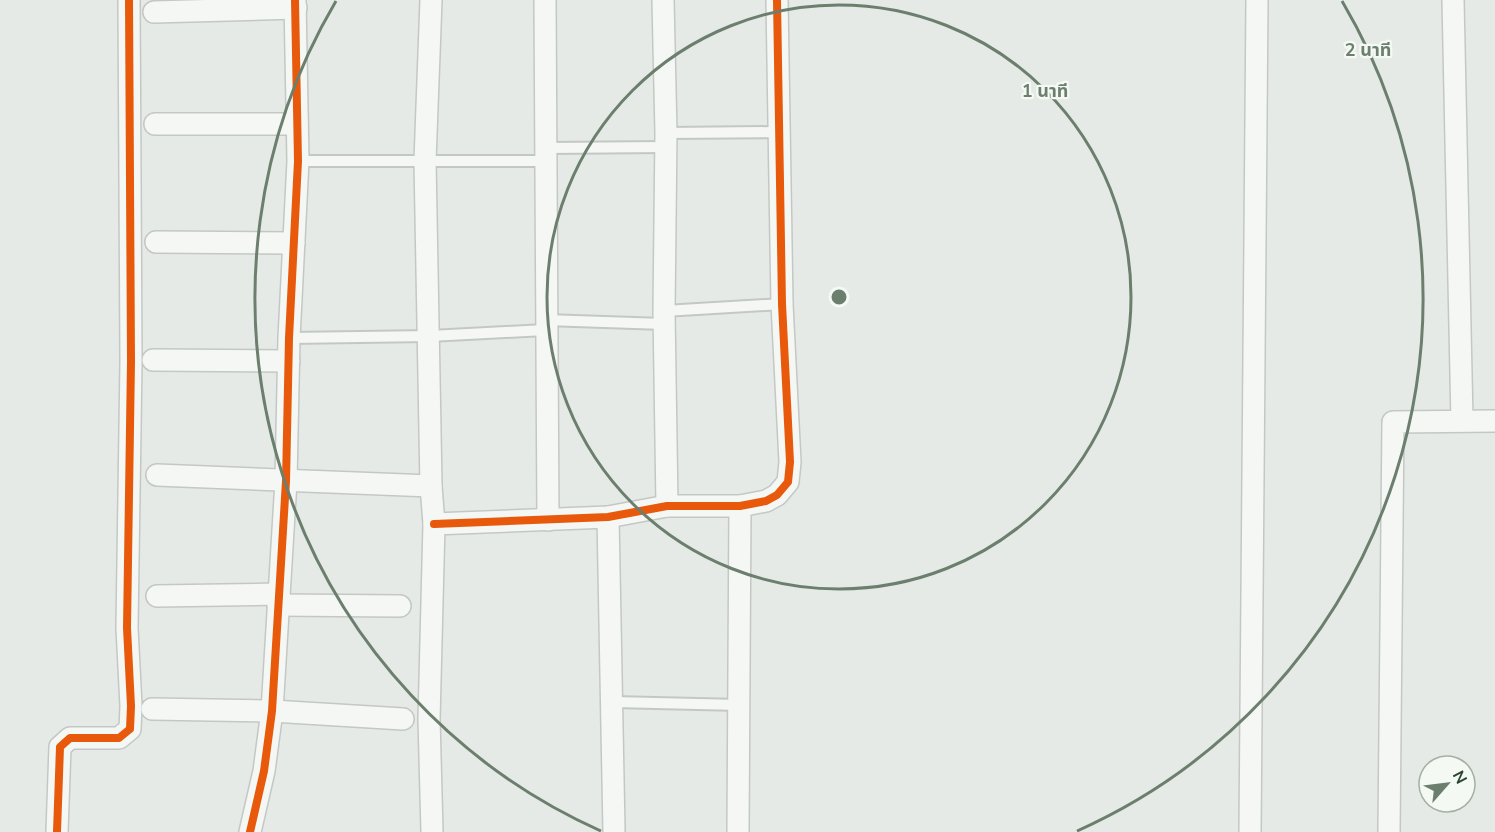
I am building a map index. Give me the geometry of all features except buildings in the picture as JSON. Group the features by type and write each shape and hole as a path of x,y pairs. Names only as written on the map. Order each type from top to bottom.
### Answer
{"street":[{"path":"57,832 60,747 70,738 119,738 130,729 127,628 131,361 129,0"},
{"path":"431,0 425,161 431,486 434,524 429,719 432,832"},
{"path":"545,0 545,325 548,520"},
{"path":"663,0 666,140 664,317 667,506"},
{"path":"434,524 608,517 667,506 740,506 766,501 777,495 788,482 790,462 782,304 777,0"},
{"path":"1250,832 1257,0"},
{"path":"1453,0 1462,421"},
{"path":"154,12 296,4 298,161 289,338 286,481 272,711 264,771 250,832"},
{"path":"155,124 297,124"},
{"path":"156,242 294,243"},
{"path":"153,360 289,361"},
{"path":"1389,832 1393,422 1495,421"},
{"path":"157,475 431,486"},
{"path":"738,832 740,506"},
{"path":"608,517 614,832"},
{"path":"157,596 400,606"},
{"path":"152,709 272,711 403,719"}],"lane":[{"path":"298,161 425,161 546,154 666,140 778,132"},
{"path":"289,338 430,336 664,317 782,304"},
{"path":"613,702 740,705"}],"cycle path":[{"path":"57,832 60,747 70,738 119,738 130,729 127,628 131,361 129,0"},
{"path":"250,832 264,771 272,711 286,481 289,338 298,161 295,0"},
{"path":"434,524 608,517 667,506 740,506 766,501 777,495 788,482 790,462 782,304 777,0"}]}
